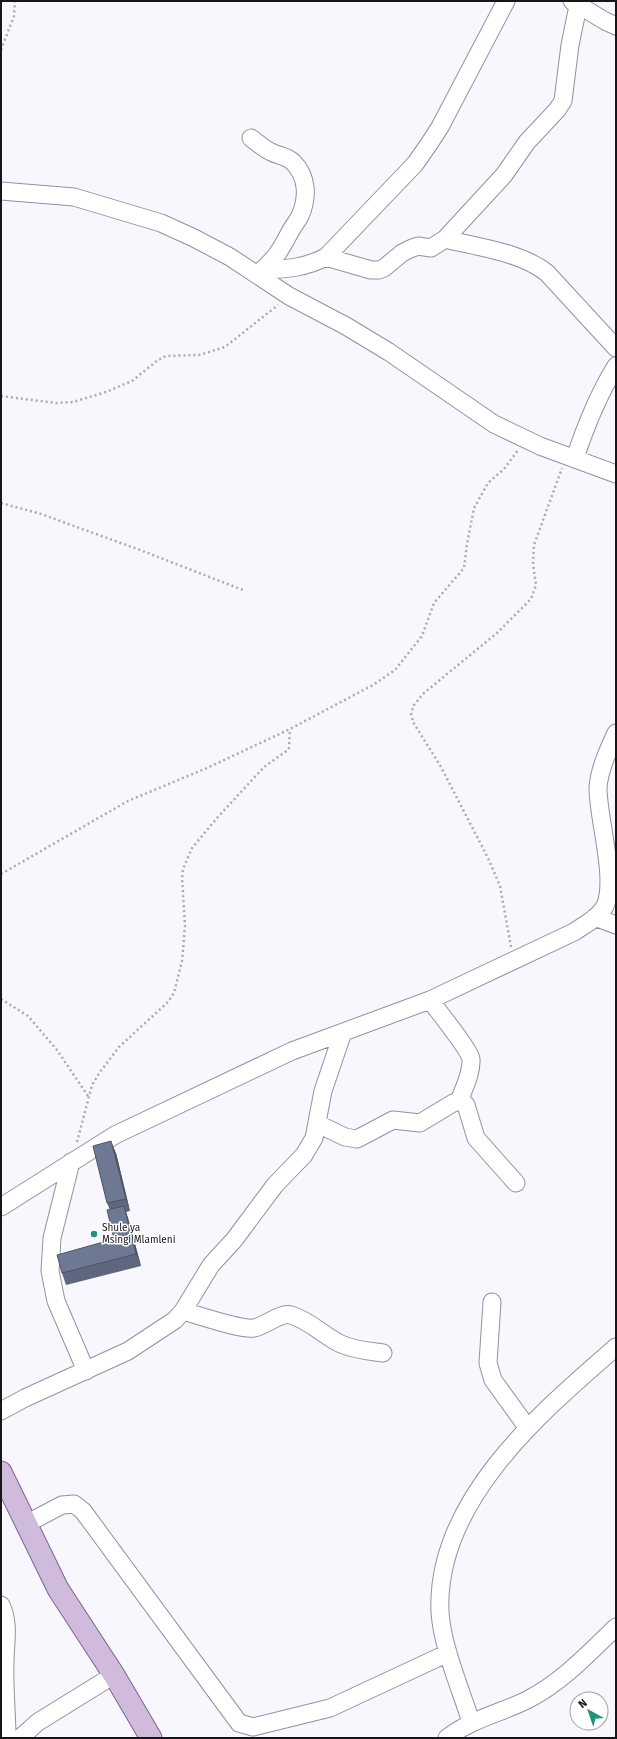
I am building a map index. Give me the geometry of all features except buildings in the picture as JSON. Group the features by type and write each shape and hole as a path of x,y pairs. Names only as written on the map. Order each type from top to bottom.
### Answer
{"main road":[{"path":"1,1472 6,1500 26,1524 58,1589 114,1675 151,1738"}],"street":[{"path":"260,272 309,265 326,257 415,164 440,127 506,1"},
{"path":"326,257 372,270 379,270 410,248 418,246 431,248 445,239 504,175 527,142 557,110 563,101 575,3 616,26"},
{"path":"252,138 269,152 287,158 293,162 303,177 306,194 299,218 285,244 275,259 260,272"},
{"path":"1,191 74,197 126,212 194,238 260,272 289,296 346,326 389,352 460,403 494,424 523,439 616,474"},
{"path":"445,239 536,264 547,273 616,348"},
{"path":"570,456 601,390 616,366"},
{"path":"1,1207 115,1135 292,1051 430,1000 574,932 595,917 605,906 609,889 606,844 598,789 599,777 616,733"},
{"path":"595,917 616,925"},
{"path":"318,1124 346,1137 357,1139 388,1122 402,1120 416,1123 425,1121 459,1100 469,1073 470,1058 463,1044 430,1000"},
{"path":"1,1411 25,1398 128,1351 175,1320 183,1311 211,1265 234,1240 275,1185 304,1155 314,1138 318,1124 323,1090 343,1032"},
{"path":"459,1100 466,1105 476,1138 516,1183"},
{"path":"71,1162 52,1238 50,1272 56,1301 86,1371"},
{"path":"492,1302 488,1363 493,1380 527,1428"},
{"path":"183,1311 252,1328 266,1325 277,1317 289,1314 304,1320 342,1345 359,1350 383,1353"},
{"path":"472,1722 448,1652 440,1613 441,1578 451,1539 491,1471 527,1428 616,1347"},
{"path":"26,1524 62,1506 74,1504 83,1511 239,1723 253,1727 330,1708 448,1652"},
{"path":"1,1605 4,1612 7,1635 5,1663 7,1738"},
{"path":"447,1738 472,1722 509,1708 551,1686 580,1663 616,1627"},
{"path":"20,1738 38,1722 114,1675"}],"path":[{"path":"1,50 14,16 15,1"},
{"path":"1,396 42,402 73,402 106,392 132,381 158,360 166,356 199,355 225,347 289,296"},
{"path":"1,874 128,801 207,768 290,729 373,685 395,670 422,636 434,603 464,568 474,508 488,484 510,462 523,439"},
{"path":"513,961 508,920 500,886 488,858 441,768 413,722 411,713 414,705 424,693 497,633 531,599 536,585 533,564 534,545 570,456"},
{"path":"1,503 41,514 243,590"},
{"path":"71,1162 92,1085 108,1060 168,1002 174,993 182,961 185,926 182,878 183,869 192,848 217,818 264,767 290,748 290,729"},
{"path":"1,999 28,1016 57,1050 88,1097"}],"place":[{"name":"Shule ya Msingi Mlamleni","path":"94,1234"}]}
